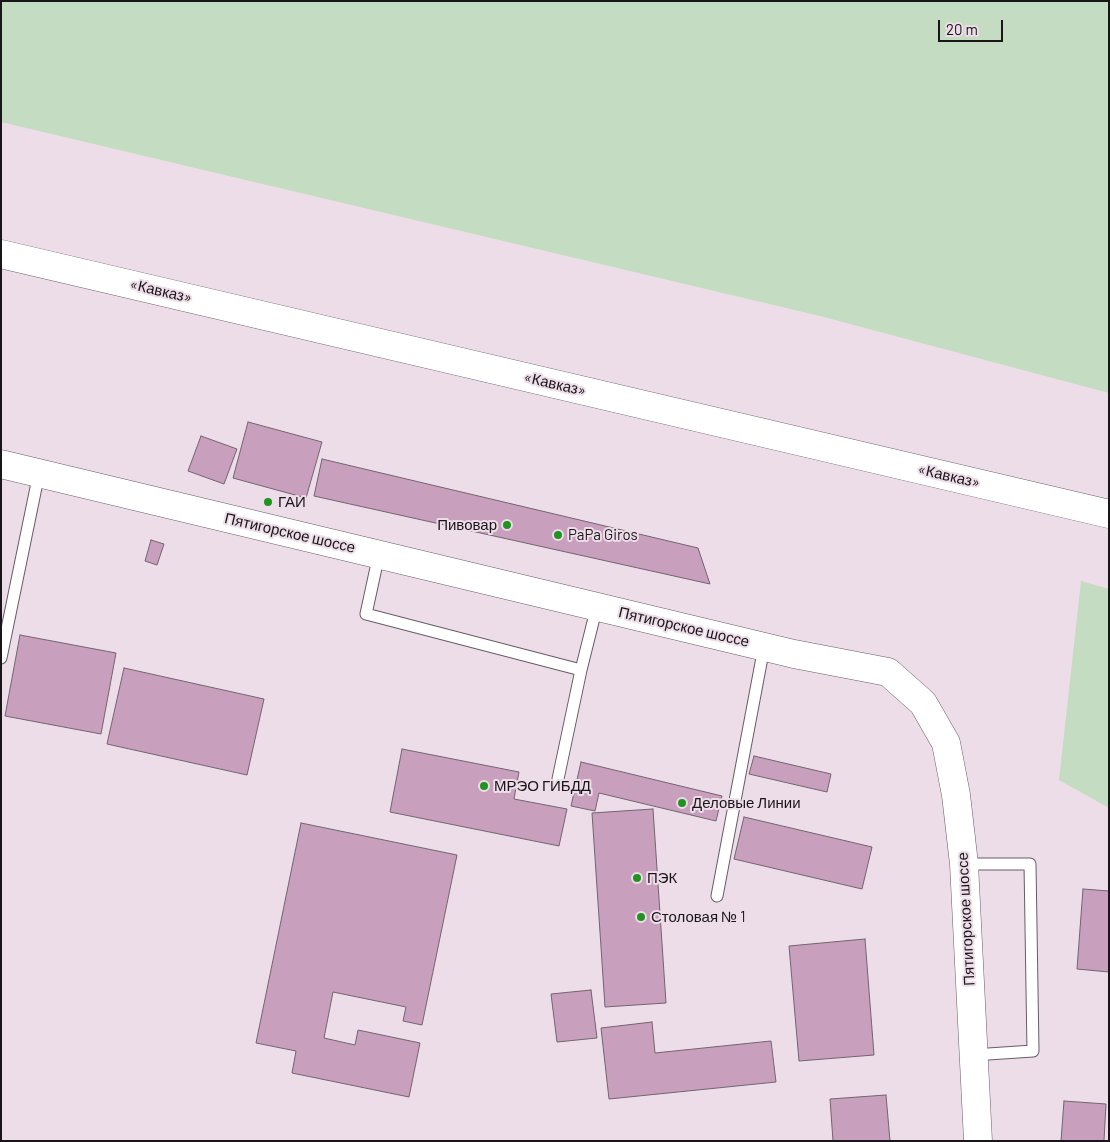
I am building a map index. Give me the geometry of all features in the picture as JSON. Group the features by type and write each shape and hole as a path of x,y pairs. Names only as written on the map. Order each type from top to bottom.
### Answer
{"main road":[{"name":"«Кавказ»","path":"1,254 1109,514"},
{"name":"Пятигорское шоссе","path":"1,464 794,654 888,672 923,703 946,743 956,795 964,864 978,1141"}],"lane":[{"path":"1,658 39,473"},
{"path":"380,554 366,614 581,670"},
{"path":"558,779 581,670 597,606"},
{"path":"717,896 764,646"},
{"path":"964,864 1030,864 1033,1051 973,1055"}],"green space":[{"path":"1,1 1109,1 1109,393 820,316 1,122"},
{"path":"1081,581 1109,589 1109,808 1059,780"}],"building":[{"path":"248,422 322,442 306,498 233,478"},
{"path":"201,436 237,449 224,484 188,471"},
{"path":"322,459 698,548 710,584 314,496"},
{"path":"151,540 164,544 157,565 145,561"},
{"path":"20,635 116,653 101,734 5,716"},
{"path":"124,668 264,699 247,775 107,744"},
{"path":"402,749 519,772 514,799 567,809 559,846 390,812"},
{"path":"754,756 831,774 827,792 749,774"},
{"path":"581,762 722,796 716,821 599,793 595,811 571,806"},
{"path":"653,809 666,1003 605,1007 592,813"},
{"path":"744,817 872,847 862,889 734,859"},
{"path":"301,823 457,855 422,1025 403,1021 406,1007 333,992 324,1038 355,1045 358,1030 420,1043 409,1097 292,1073 296,1051 256,1043"},
{"path":"1083,889 1109,891 1109,972 1077,969"},
{"path":"865,939 874,1055 799,1061 789,946"},
{"path":"591,990 597,1038 557,1042 551,994"},
{"path":"652,1022 655,1053 771,1041 776,1082 609,1099 601,1028"},
{"path":"886,1095 890,1141 833,1141 830,1099"},
{"path":"1064,1101 1106,1104 1104,1141 1061,1141"}],"place":[{"name":"ГАИ","path":"268,502"},
{"name":"Пивовар","path":"507,525"},
{"name":"PaPa Giros","path":"558,535"},
{"name":"МРЭО ГИБДД","path":"484,786"},
{"name":"Деловые Линии","path":"682,803"},
{"name":"ПЭК","path":"637,878"},
{"name":"Столовая № 1","path":"641,917"}]}
